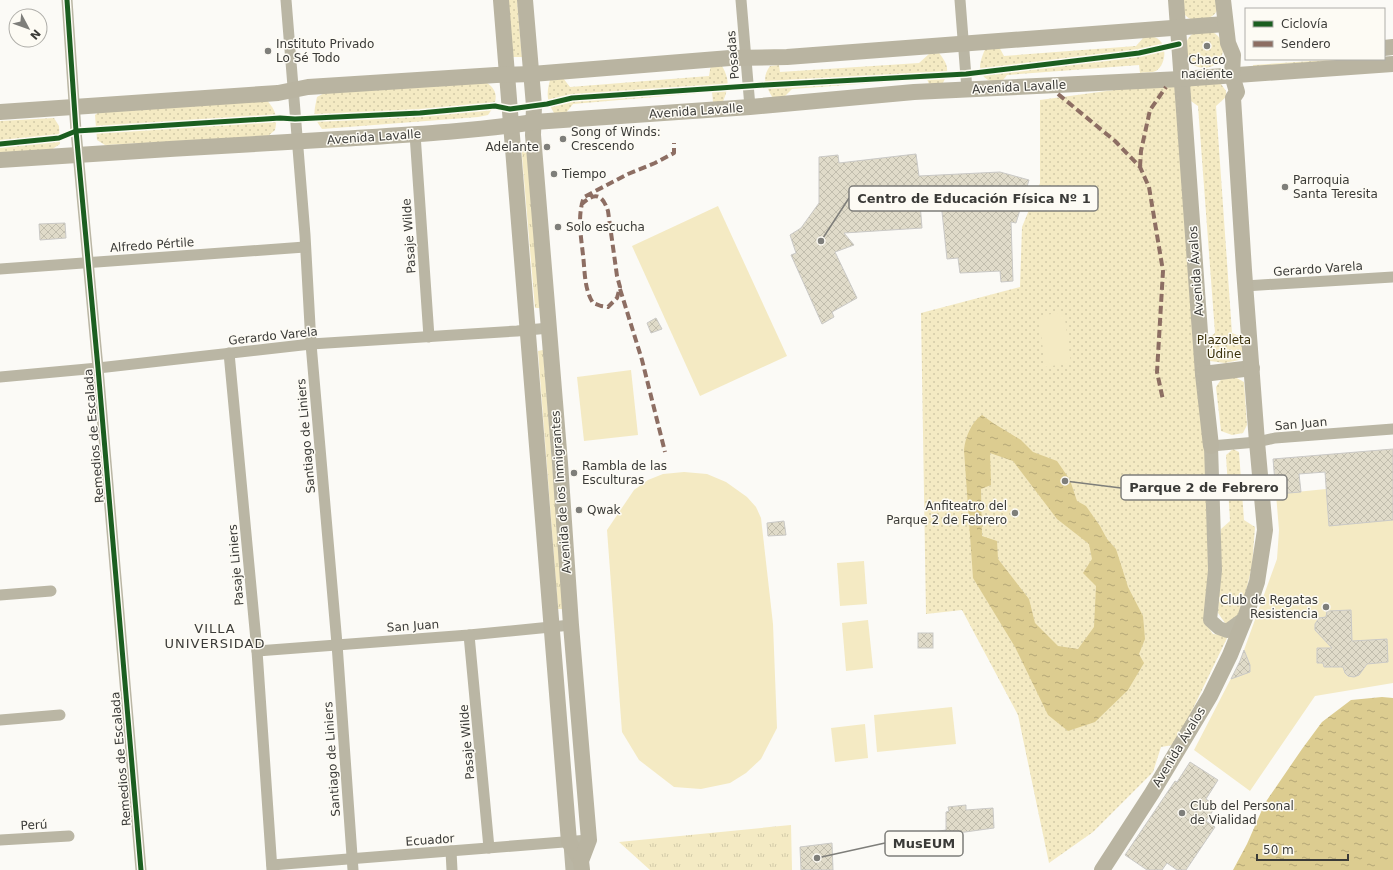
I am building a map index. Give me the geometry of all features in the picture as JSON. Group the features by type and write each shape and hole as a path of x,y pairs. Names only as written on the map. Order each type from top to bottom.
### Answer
{"main road":[{"name":"Avenida de los Inmigrantes","path":"501,0 569,842 578,867"},
{"name":"Avenida de los Inmigrantes","path":"525,0 532,74 534,122 533,135 589,840 578,867"},
{"name":"Avenida Ávalos","path":"1176,0 1203,374 1211,446"},
{"name":"Avenida Ávalos","path":"1102,870 1152,793 1210,696 1230,655 1245,618 1257,582 1265,530 1245,286 1233,98 1237,92 1232,74 1240,56 1228,42 1223,0"},
{"path":"0,112 74,108 293,91 308,88 507,74 532,74 746,57 787,57 1225,24"},
{"name":"Avenida Lavalle","path":"0,160 415,134 511,126 534,122 750,107 914,92 1182,78 1393,64"},
{"path":"1203,374 1252,368"}],"street":[{"name":"Remedios de Escalada","path":"67,0 74,108 141,870"},
{"name":"Santiago de Liniers","path":"286,0 298,142 311,344 337,644 353,870"},
{"name":"Posadas","path":"741,0 750,107"},
{"path":"960,0 967,90"},
{"name":"Pasaje Wilde","path":"415,134 429,337"},
{"name":"Alfredo Pértile","path":"0,269 305,246"},
{"name":"Gerardo Varela","path":"1245,286 1393,277"},
{"name":"Gerardo Varela","path":"0,377 98,368 311,344 549,328"},
{"name":"Pasaje Liniers","path":"229,353 257,651 272,868"},
{"name":"San Juan","path":"1211,446 1257,442 1275,438 1393,429"},
{"name":"Avenida Ávalos","path":"1211,446 1215,570 1210,620 1219,628 1227,631 1245,618"},
{"path":"0,595 51,590"},
{"name":"San Juan","path":"257,651 571,625"},
{"name":"Pasaje Wilde","path":"469,634 490,848"},
{"path":"0,720 60,715"},
{"name":"Perú","path":"0,840 69,836"},
{"name":"Ecuador","path":"272,868 352,858 589,840"},
{"path":"451,851 452,870"}],"green space":[{"path":"507,0 517,0 522,57 511,57"},
{"path":"1182,0 1219,0 1217,10 1212,16 1203,20 1194,20 1186,16 1182,6"},
{"path":"1204,30 1217,36 1223,49 1217,62 1204,68 1191,62 1185,49 1191,36"},
{"path":"1144,37 1159,39 1164,48 1164,58 1160,68 1154,72 1140,73 1139,65 1007,75 1000,84 986,79 980,66 986,47 998,45 1004,56 1136,46"},
{"path":"939,53 947,66 946,77 941,87 930,87 927,79 792,89 783,98 773,98 768,90 765,78 767,70 770,66 779,65 780,72 919,63 929,54"},
{"path":"1326,60 1358,60 1253,67 1253,65"},
{"path":"711,64 721,64 726,74 728,83 723,102 713,102 712,92 573,104 566,113 554,113 549,101 548,89 550,80 563,78 570,87 709,76"},
{"name":"Plazoleta Údine","path":"1194,80 1221,84 1226,91 1226,97 1216,106 1232,333 1244,338 1245,351 1239,360 1225,363 1210,361 1206,340 1215,333 1198,106 1188,99 1187,87"},
{"path":"484,81 493,88 496,96 494,105 488,115 322,129 315,117 317,97 328,91"},
{"path":"1173,82 1179,90 1214,566 1206,624 1213,634 1228,636 1185,725 1173,745 1161,747 1153,772 1093,832 1049,863 1018,715 962,610 926,614 921,313 1020,287 1022,227 1040,183 1040,100"},
{"path":"266,99 272,106 276,116 275,130 267,137 105,145 97,140 95,115 101,110"},
{"path":"54,118 59,126 60,144 48,152 0,155 0,121"},
{"path":"521,144 527,144 540,308 535,308"},
{"path":"718,206 787,356 700,396 632,246"},
{"path":"1064,312 1071,363 1045,367 1039,316"},
{"path":"543,350 564,609 558,609 538,351"},
{"path":"631,370 638,435 584,441 577,377"},
{"path":"1233,376 1244,382 1247,425 1243,433 1232,435 1221,431 1216,387 1222,378"},
{"path":"1233,449 1239,452 1244,520 1255,527 1252,566 1241,612 1232,623 1225,623 1218,613 1221,529 1230,521 1226,455"},
{"name":"Club de Regatas Resistencia","path":"1393,449 1393,683 1315,696 1250,791 1194,750 1240,661 1277,559 1279,530 1276,494 1326,489 1324,455"},
{"path":"684,472 707,474 726,482 747,497 756,507 761,518 773,624 777,728 761,759 746,773 730,783 701,789 674,787 639,760 622,732 607,530 634,490 648,480 663,474"},
{"path":"864,561 867,604 840,606 837,563"},
{"path":"868,620 873,668 846,671 842,623"},
{"path":"952,707 956,744 877,752 874,715"},
{"path":"865,724 868,758 835,762 831,728"},
{"path":"791,825 792,870 650,870 619,842"}],"water":[{"path":"982,415 1021,440 1033,452 1057,461 1070,480 1077,501 1086,506 1107,539 1116,549 1128,587 1143,616 1145,639 1139,654 1144,663 1128,690 1095,722 1068,731 1048,715 1015,647 973,578 964,450 969,431 978,418","holes":["990,453 1013,461 1057,519 1089,544 1092,559 1083,573 1096,586 1094,627 1078,649 1058,646 1035,623 1029,599 998,559 997,541 982,536 981,489 991,485"]},
{"path":"1382,697 1393,698 1393,870 1233,870 1247,844 1265,803 1322,722 1351,700"}],"building":[{"path":"916,154 919,176 1000,172 1029,180 1016,223 1011,222 1013,281 1001,282 1000,271 960,273 958,258 947,259 940,193 938,188 919,191 922,228 844,233 854,245 835,252 857,298 832,312 834,317 822,324 791,255 796,253 790,235 801,228 819,203 819,157 838,155 839,163"},
{"path":"65,223 66,238 40,240 39,224"},
{"path":"656,318 662,329 651,333 647,323"},
{"path":"1393,449 1393,520 1329,526 1325,472 1299,474 1301,492 1276,494 1273,459"},
{"path":"784,521 786,535 768,536 767,523"},
{"path":"1351,610 1352,641 1387,639 1388,662 1367,664 1359,675 1354,677 1348,676 1343,667 1324,667 1323,663 1317,663 1317,648 1332,648 1315,630 1315,624 1319,618 1326,617 1327,611"},
{"path":"918,633 933,633 933,648 918,648"},
{"path":"1244,650 1250,665 1250,672 1231,679 1240,661"},
{"name":"Club del Personal de Vialidad","path":"1190,762 1218,780 1206,799 1216,806 1206,821 1215,827 1186,870 1177,870 1167,863 1162,870 1147,870 1125,855 1175,781 1177,782"},
{"path":"966,805 966,810 993,808 994,828 958,833 959,843 935,846 933,832 946,830 946,812 949,811 948,807"},
{"path":"832,843 833,870 801,870 800,847"}],"marked path":[{"path":"1140,167 1141,151 1150,110 1166,87"},
{"path":"1058,94 1115,141 1140,167 1149,187 1163,271 1157,372 1163,400"},
{"path":"581,205 586,201 590,198 597,196 606,205 608,211 617,276 620,287 617,298 608,307 593,303 586,286 580,226 581,211 582,204 584,197 628,174 655,163 674,153 674,143"},
{"path":"620,289 642,360 665,452"}],"cycle path":[{"path":"67,0 76,131 141,870"},
{"path":"0,144 59,138 76,131 280,118 295,119 420,113 495,106 510,109 547,104 572,98 765,85 966,74 1139,53 1179,44"}],"place":[{"name":"Chaco naciente","path":"1207,46"},
{"name":"Instituto Privado Lo Sé Todo","path":"268,51"},
{"name":"Song of Winds: Crescendo","path":"563,139"},
{"name":"Adelante","path":"547,147"},
{"name":"Tiempo","path":"554,174"},
{"name":"Parroquia Santa Teresita","path":"1285,187"},
{"name":"Solo escucha","path":"558,227"},
{"name":"Centro de Educación Física Nº 1","path":"821,241"},
{"name":"Rambla de las Esculturas","path":"574,473"},
{"name":"Parque 2 de Febrero","path":"1065,481"},
{"name":"Qwak","path":"579,510"},
{"name":"Anfiteatro del Parque 2 de Febrero","path":"1015,513"},
{"name":"Club de Regatas Resistencia","path":"1326,607"},
{"name":"Club del Personal de Vialidad","path":"1182,813"},
{"name":"MusEUM","path":"817,858"}],"district":[{"name":"VILLA UNIVERSIDAD","path":"215,636"}]}
